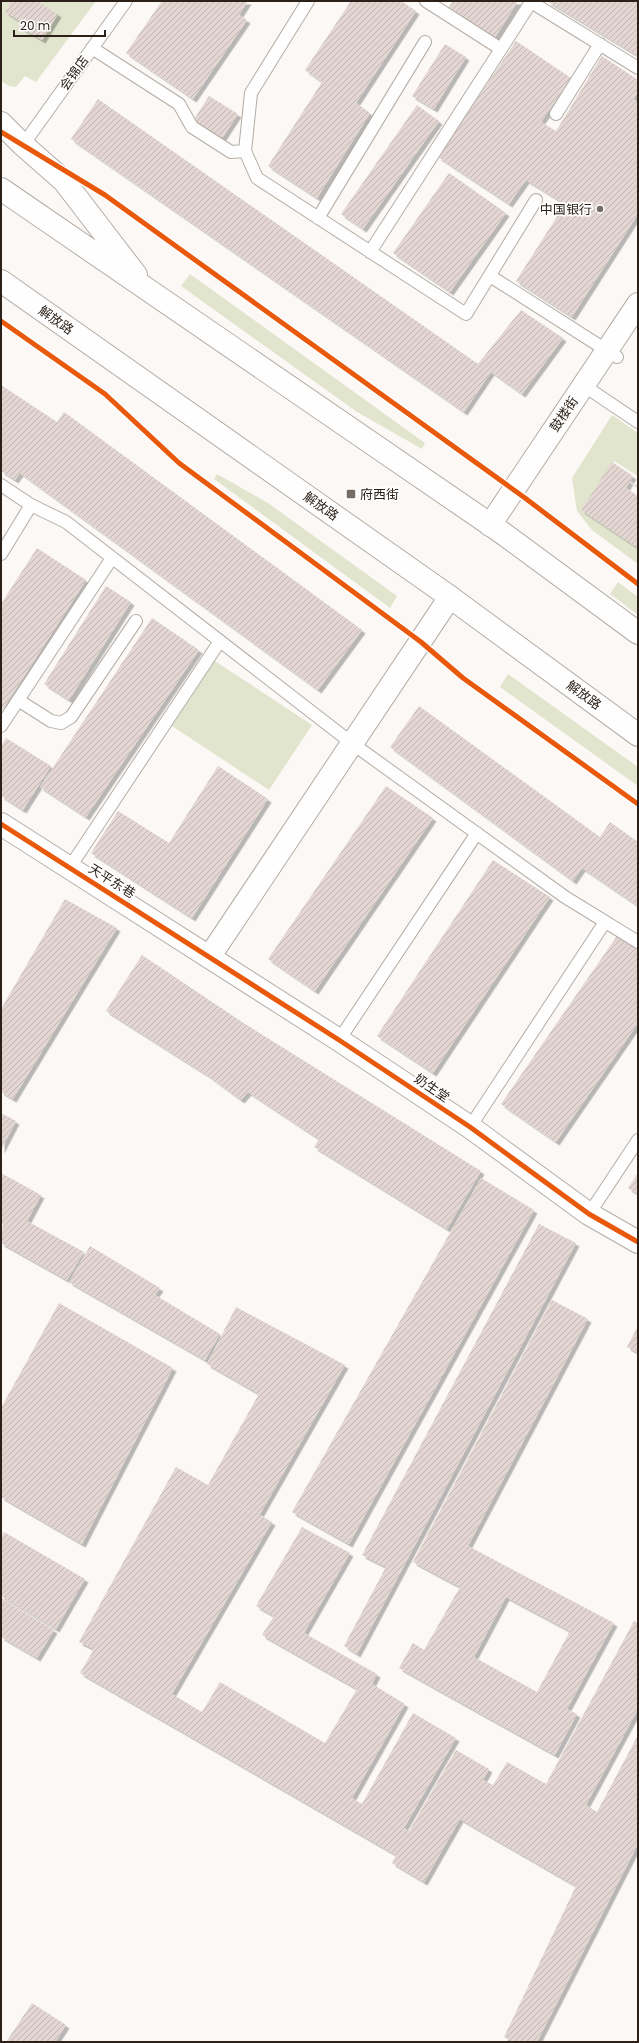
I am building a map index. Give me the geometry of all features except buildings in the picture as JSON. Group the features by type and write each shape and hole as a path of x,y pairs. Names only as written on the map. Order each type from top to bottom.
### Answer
{"main road":[{"path":"1,122 23,145 64,181 149,292"},
{"path":"1,189 149,292 496,528 638,633"},
{"name":"解放路","path":"1,281 450,597 638,734"},
{"name":"鼓楼街","path":"612,354 638,304"},
{"name":"鼓楼街","path":"496,528 588,388 612,354 638,325"},
{"path":"210,956 450,597"},
{"name":"天平东巷","path":"1,824 210,956"},
{"name":"奶生堂","path":"210,956 470,1127 589,1214 638,1242"}],"lane":[{"name":"会锦店","path":"23,145 126,1"},
{"path":"308,1 251,93 244,151 257,178 466,314 536,200"},
{"path":"426,1 501,49"},
{"path":"370,252 532,2 638,68"},
{"path":"318,218 425,42"},
{"path":"556,114 600,44"},
{"path":"92,48 179,104 192,127 231,152 244,151"},
{"path":"490,276 612,354"},
{"path":"588,388 638,422"},
{"path":"1,485 31,505 66,522 353,744 565,897 638,942"},
{"path":"1,554 31,505"},
{"path":"1,726 112,558"},
{"path":"18,700 51,721 61,723 71,717 136,621"},
{"path":"70,867 220,641"},
{"path":"339,1040 477,833"},
{"path":"470,1127 605,922"},
{"path":"589,1214 638,1140"}],"path":[{"path":"630,482 638,487"}],"green space":[{"path":"1,1 96,1 36,82 25,76 16,87 9,86 1,81"},
{"path":"190,274 425,443 422,449 357,412 181,286"},
{"path":"612,415 638,433 638,476 614,461 581,510 638,548 638,564 592,530 577,511 572,478"},
{"path":"217,474 268,503 397,596 390,608 214,479"},
{"path":"618,582 638,597 638,615 610,594"},
{"path":"215,661 312,725 269,790 172,726"},
{"path":"508,674 638,767 638,786 500,687"}],"cycle path":[{"path":"1,132 105,195 525,498 638,584"},
{"path":"1,321 105,394 179,463 421,642 463,678 638,804"},
{"path":"1,824 339,1040 470,1127 589,1214 638,1242"}],"place":[{"name":"中国银行","path":"600,209"},
{"name":"府西街","path":"351,494"}]}
